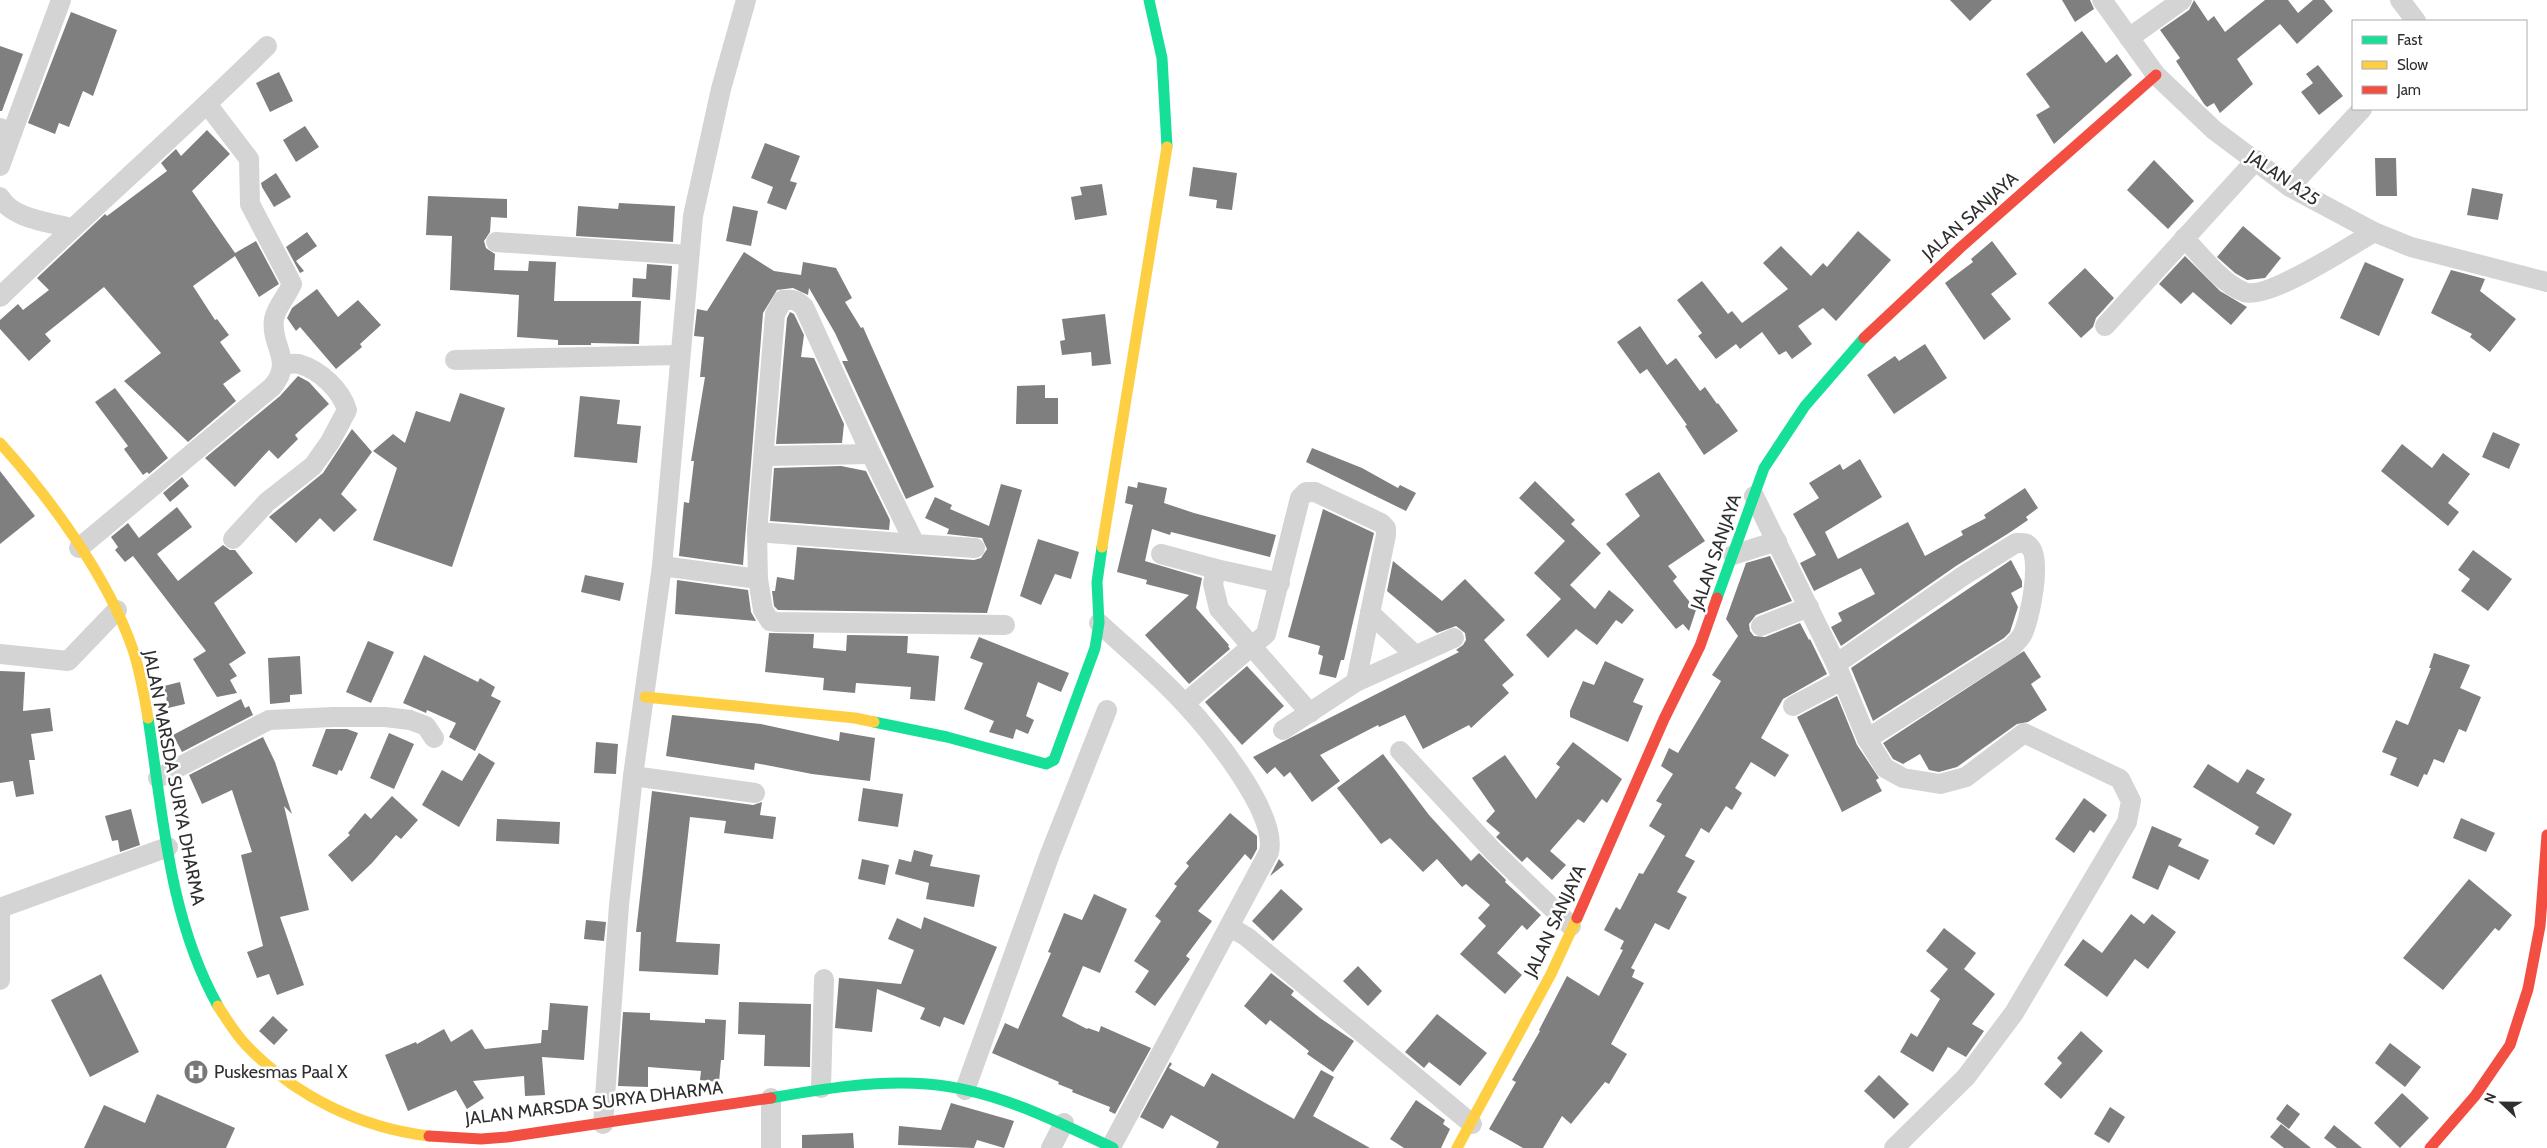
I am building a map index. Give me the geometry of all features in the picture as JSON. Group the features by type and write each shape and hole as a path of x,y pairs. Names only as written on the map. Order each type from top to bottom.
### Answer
{"main road":[{"path":"645,697 855,718 947,737 1046,764 1054,760 1089,670 1099,623 1096,582 1167,158 1168,106 1160,45 1149,0"},
{"name":"JALAN SANJAYA","path":"1458,1148 1551,974 1618,828 1664,719 1704,638 1754,496 1772,454 1814,391 1882,318 2156,75"},
{"name":"JALAN MARSDA SURYA DHARMA","path":"0,443 42,492 79,548 116,610 136,661 158,778 175,890 197,964 221,1015 248,1047 291,1084 341,1112 388,1128 427,1136 481,1139 603,1124 771,1098 821,1088 893,1083 928,1084 965,1090 1064,1123 1112,1148"},
{"path":"2430,1148 2475,1096 2510,1045 2528,989 2540,926 2547,835"}],"street":[{"path":"0,166 6,130 61,0"},
{"path":"603,1124 620,905 633,776 662,566 693,216 721,89 746,0"},
{"name":"JALAN A25","path":"2102,0 2156,75 2214,130 2290,187 2374,232 2433,254 2547,282"},
{"path":"2129,38 2182,0"},
{"path":"2400,0 2415,20"},
{"path":"0,297 267,46"},
{"path":"79,548 272,387 280,378 283,365 274,318 292,284 250,204 249,159 207,104"},
{"path":"2290,187 2361,110"},
{"path":"2104,326 2256,160"},
{"path":"0,197 3,203 28,217 72,228"},
{"path":"2184,238 2232,286 2246,293 2257,294 2307,272 2374,232"},
{"path":"496,242 689,255"},
{"path":"915,544 870,454 804,307 798,301 792,299 783,300 778,305 775,314 765,456 757,532 758,579 763,610 770,621 1005,625"},
{"path":"455,360 680,355"},
{"path":"233,539 267,502 314,466 330,442 347,410 343,398 334,385 298,364 283,365"},
{"path":"765,456 870,454"},
{"path":"1185,703 1269,628 1300,498 1306,492 1315,492 1381,523 1386,528 1356,682"},
{"path":"1754,496 1809,607 1867,739 1885,768 1903,778 1940,784 1966,777 2024,734 2120,779 2131,801 2127,822 2014,1013 1966,1077 1894,1148"},
{"path":"757,532 975,548"},
{"path":"1733,555 1777,541"},
{"path":"1793,706 1963,576 2016,543 2024,543 2030,546 2035,557 2032,596 2029,619 2022,636 2012,647 1867,739"},
{"path":"1161,554 1216,569 1280,583"},
{"path":"662,566 758,579"},
{"path":"1216,569 1212,584 1219,609 1310,713"},
{"path":"1760,626 1809,607"},
{"path":"0,654 68,661 116,610"},
{"path":"1370,612 1416,655"},
{"path":"1099,623 1185,703 1250,788 1270,833 1268,852 1230,927 1209,960 1112,1148"},
{"path":"1282,730 1356,682 1454,638"},
{"path":"965,1090 1050,854 1107,710"},
{"path":"158,778 269,720 385,717 410,720 426,726 434,738"},
{"path":"1400,752 1493,851 1572,926"},
{"path":"633,776 755,793"},
{"path":"0,980 0,908 168,847"},
{"path":"1230,927 1247,936 1472,1124"},
{"path":"821,1088 824,979"},
{"path":"771,1098 771,1148"},
{"path":"1051,1148 1064,1123"}],"building":[{"path":"1950,0 1992,0 1970,21"},
{"path":"2062,0 2090,0 2094,9 2075,22"},
{"path":"2194,0 2208,21 2214,16 2225,32 2265,0 2288,0 2298,13 2313,0 2324,0 2333,11 2297,44 2280,24 2237,59 2253,84 2220,113 2214,103 2207,107 2204,104 2176,61 2180,58 2160,30 2189,10"},
{"path":"71,12 117,30 93,96 83,91 69,127 59,123 55,134 28,123"},
{"path":"2082,31 2106,63 2117,54 2132,75 2054,144 2036,115 2050,107 2026,74"},
{"path":"0,46 23,54 2,111 0,111"},
{"path":"2318,65 2343,96 2319,115 2301,92 2313,83 2306,74"},
{"path":"279,72 293,101 270,112 256,83"},
{"path":"305,126 319,147 296,162 283,140"},
{"path":"207,130 230,154 192,191 235,253 256,241 279,284 259,297 235,256 193,286 215,320 217,319 229,335 220,342 241,371 223,384 236,401 188,442 124,381 161,353 104,287 45,334 51,341 29,361 0,329 0,320 18,304 23,310 49,290 37,278 105,214 107,216 167,171 161,163 176,149 181,156"},
{"path":"765,143 800,156 790,181 797,183 786,210 767,203 773,187 751,178"},
{"path":"2375,158 2396,158 2397,196 2376,196"},
{"path":"2154,160 2194,201 2168,229 2127,190"},
{"path":"1193,167 1237,173 1232,210 1216,208 1217,200 1189,196"},
{"path":"276,173 291,197 274,207 261,183"},
{"path":"1102,184 1107,215 1075,220 1071,197 1082,195 1080,187"},
{"path":"2472,188 2503,194 2498,220 2467,215"},
{"path":"428,196 507,199 507,218 491,217 490,232 484,241 486,248 495,254 494,270 528,271 529,261 556,262 554,301 641,301 639,344 591,343 591,345 558,345 558,340 517,337 519,295 450,290 452,236 426,235"},
{"path":"619,203 675,206 673,242 576,236 578,206 618,209"},
{"path":"733,206 758,211 751,246 726,241"},
{"path":"2243,226 2281,258 2265,278 2247,280 2235,273 2217,257"},
{"path":"1858,231 1891,260 1836,321 1823,308 1798,326 1812,344 1792,359 1786,351 1779,355 1762,332 1740,349 1736,344 1716,359 1698,336 1702,333 1677,300 1702,281 1728,314 1732,311 1742,323 1788,289 1763,263 1781,246 1811,276 1823,263 1827,267"},
{"path":"307,232 317,246 296,261 304,271 300,273 286,247"},
{"path":"1992,241 2017,274 1991,294 2011,319 1984,340 1945,283 1973,262 1971,259"},
{"path":"744,252 774,271 801,275 803,262 836,268 852,298 845,302 861,328 863,327 934,487 906,499 842,361 848,361 835,333 809,288 808,295 793,288 777,290 763,313 743,565 679,556 684,502 689,503 694,461 691,461 705,377 700,377 704,337 694,336 697,309 707,311"},
{"path":"2185,256 2220,291 2247,307 2231,325 2193,292 2181,304 2159,284"},
{"path":"2365,262 2404,279 2379,336 2340,318"},
{"path":"647,264 672,266 670,300 632,297 633,278 646,279"},
{"path":"2085,268 2114,298 2096,318 2093,327 2081,338 2048,303"},
{"path":"2451,270 2485,279 2480,291 2516,319 2490,352 2470,337 2472,334 2431,313"},
{"path":"317,289 338,317 358,300 381,325 360,344 362,347 336,369 300,327 296,331 287,318 292,308"},
{"path":"790,312 794,314 804,335 801,357 814,358 844,424 842,443 776,444 787,318"},
{"path":"1105,314 1111,364 1092,366 1091,352 1062,355 1060,341 1065,340 1062,319"},
{"path":"1640,326 1667,365 1676,358 1700,391 1705,387 1738,431 1704,455 1685,426 1687,425 1647,369 1640,374 1617,342"},
{"path":"1925,344 1947,378 1894,414 1867,375 1895,356 1899,361"},
{"path":"298,376 309,382 329,404 295,435 298,439 278,459 269,450 235,487 205,458 280,396"},
{"path":"1045,385 1045,398 1058,398 1058,424 1016,424 1017,386"},
{"path":"115,388 168,458 149,474 147,472 143,475 124,449 128,446 95,402"},
{"path":"460,393 505,408 452,567 373,540 397,468 373,451 393,434 405,443 416,411 450,422"},
{"path":"580,396 620,400 617,424 641,426 637,463 574,457"},
{"path":"352,429 372,452 341,494 357,510 334,532 320,518 296,543 269,517 323,473"},
{"path":"2493,432 2520,444 2509,469 2482,457"},
{"path":"2402,444 2432,468 2443,453 2470,474 2448,503 2459,512 2448,526 2381,471"},
{"path":"1312,448 1362,468 1398,488 1400,485 1416,493 1406,511 1306,462"},
{"path":"1860,459 1882,497 1825,532 1838,559 1908,522 1925,556 1963,535 1961,531 1986,518 1984,515 2025,488 2038,508 2026,517 2028,520 1956,566 1841,646 1831,627 1842,621 1838,613 1875,594 1861,568 1814,591 1800,563 1816,555 1793,514 1819,498 1809,483 1840,464 1843,470"},
{"path":"841,466 866,471 890,520 889,530 770,521 774,468"},
{"path":"0,471 35,516 0,544"},
{"path":"1659,472 1705,541 1668,566 1677,577 1673,581 1696,610 1689,631 1683,624 1676,629 1606,544 1640,516 1625,494"},
{"path":"182,477 189,486 170,502 163,493"},
{"path":"1535,481 1575,520 1571,524 1601,553 1570,585 1595,609 1609,590 1634,610 1622,624 1616,620 1597,645 1576,629 1548,658 1526,635 1561,599 1534,573 1565,541 1519,498"},
{"path":"1138,482 1167,488 1164,503 1276,535 1270,557 1171,532 1170,535 1152,529 1145,561 1202,578 1196,608 1229,645 1230,649 1189,684 1145,635 1189,595 1146,584 1147,580 1117,572 1133,505 1125,503 1128,486 1137,488"},
{"path":"1001,484 1022,490 987,613 778,610 774,606 772,591 775,591 777,577 794,580 797,547 974,560 981,558 987,549 982,538 947,534 949,529 925,518 935,497 952,505 950,509 989,526"},
{"path":"177,507 192,527 157,554 178,581 223,545 230,550 235,550 253,573 214,603 246,653 229,664 237,676 230,680 237,693 217,697 193,659 206,651 133,556 125,562 115,550 118,547 111,537 128,523 139,538"},
{"path":"1323,509 1374,533 1344,660 1341,660 1336,678 1319,674 1323,656 1318,654 1320,646 1288,637"},
{"path":"1038,539 1079,552 1071,579 1055,574 1041,605 1020,596"},
{"path":"2473,550 2512,579 2488,611 2461,591 2470,579 2458,570"},
{"path":"1770,556 1792,601 1756,615 1749,624 1750,631 1754,636 1765,637 1800,623 1827,674 1783,699 1761,738 1789,755 1775,777 1751,762 1735,788 1742,793 1732,810 1726,806 1709,833 1701,828 1685,856 1695,861 1677,892 1687,897 1669,930 1655,923 1631,968 1635,970 1632,977 1644,983 1611,1044 1627,1054 1609,1084 1605,1082 1571,1124 1562,1116 1543,1148 1523,1148 1489,1129 1516,1082 1512,1080 1540,1031 1567,976 1599,996 1623,950 1620,949 1624,941 1604,930 1616,907 1620,910 1639,873 1643,874 1665,836 1649,826 1662,804 1656,801 1673,774 1661,766 1669,748 1678,753 1721,681 1712,675 1738,636 1726,619 1746,563"},
{"path":"2011,560 2022,581 2022,587 2011,593 2018,607 2010,632 2004,638 1873,721 1851,668"},
{"path":"1393,561 1442,601 1465,579 1505,620 1484,640 1514,675 1502,685 1509,693 1471,728 1469,725 1423,749 1405,715 1379,727 1378,725 1320,755 1340,781 1312,802 1290,772 1284,777 1275,767 1267,774 1253,757 1459,652 1456,650 1466,640 1465,633 1456,626 1437,633 1387,591"},
{"path":"585,575 624,583 620,601 581,592"},
{"path":"677,580 748,590 751,612 756,621 675,614"},
{"path":"769,633 814,634 813,648 846,651 847,635 908,636 907,653 939,656 935,701 910,699 911,687 856,683 855,693 823,690 824,678 765,672"},
{"path":"979,637 1069,673 1061,692 1038,682 1026,716 1034,720 1028,734 1016,729 1013,739 989,732 994,721 964,709 983,663 970,658"},
{"path":"368,641 394,652 371,703 346,692"},
{"path":"2024,651 2041,677 2031,684 2047,710 2028,722 2017,724 1957,767 1939,772 1929,770 1920,754 1903,764 1893,759 1883,743"},
{"path":"2434,653 2470,665 2460,688 2481,697 2466,732 2459,729 2444,763 2434,759 2427,775 2424,774 2418,787 2390,775 2397,758 2382,752 2396,720 2408,725 2431,668 2429,668"},
{"path":"424,655 478,682 480,678 495,687 491,696 501,701 475,751 449,737 456,723 427,710 426,713 403,703"},
{"path":"300,656 302,694 290,695 290,702 270,704 268,658"},
{"path":"1605,661 1644,679 1633,702 1643,706 1628,742 1570,717 1570,711 1583,681 1594,685"},
{"path":"1247,666 1284,706 1242,745 1205,702"},
{"path":"0,671 25,672 23,711 50,708 53,731 31,734 35,760 29,760 34,794 16,797 13,781 0,783"},
{"path":"180,682 185,704 168,708 164,686"},
{"path":"1837,696 1857,745 1879,778 1876,780 1882,791 1842,812 1797,717"},
{"path":"241,699 245,708 249,706 253,715 182,752 173,735"},
{"path":"672,715 761,724 839,741 840,732 875,738 870,781 812,774 755,763 754,770 666,756"},
{"path":"326,729 347,729 358,733 342,771 339,770 337,775 312,766"},
{"path":"389,733 414,744 394,789 370,778"},
{"path":"263,737 275,762 292,814 284,806 309,910 280,917 304,985 277,995 269,974 257,978 247,952 263,946 241,855 252,852 232,790 202,804 189,775"},
{"path":"596,742 618,744 616,774 594,773"},
{"path":"1573,742 1622,779 1607,803 1602,799 1584,823 1578,819 1550,851 1566,865 1552,880 1527,857 1522,862 1496,837 1500,833 1486,821 1495,811 1472,778 1505,755 1536,799 1560,767 1556,764"},
{"path":"479,753 495,763 459,827 422,805 442,770 462,781"},
{"path":"1383,754 1429,815 1471,861 1479,853 1506,880 1505,882 1541,915 1527,930 1522,925 1497,953 1522,975 1505,994 1460,954 1486,926 1478,918 1490,905 1466,884 1462,887 1437,859 1423,872 1390,838 1381,844 1337,788"},
{"path":"2208,764 2238,783 2247,769 2265,779 2256,793 2292,814 2274,845 2255,834 2259,827 2193,787"},
{"path":"863,788 903,794 898,827 858,821"},
{"path":"652,791 753,805 762,802 760,815 776,817 773,839 724,833 726,821 690,817 676,942 720,944 718,975 639,971 641,932 636,932"},
{"path":"392,796 418,820 401,839 396,835 372,863 352,882 328,855 350,835 348,833 365,813 371,819"},
{"path":"2084,798 2107,815 2094,833 2090,830 2074,853 2055,839"},
{"path":"131,809 140,845 120,852 118,840 112,841 105,816"},
{"path":"1230,813 1257,836 1257,849 1251,860 1245,854 1198,911 1212,921 1186,956 1190,959 1155,1006 1135,992 1149,971 1134,961 1161,921 1155,916 1177,886 1174,884 1189,866 1186,863"},
{"path":"2461,818 2495,833 2486,852 2453,838"},
{"path":"497,819 560,822 559,844 496,841"},
{"path":"2152,826 2182,839 2178,846 2209,860 2199,880 2169,865 2158,890 2132,878"},
{"path":"914,850 933,855 930,866 980,875 974,907 926,899 929,883 895,874 899,859 911,862"},
{"path":"862,859 889,865 885,885 858,879"},
{"path":"1279,859 1284,865 1270,876"},
{"path":"2469,879 2512,915 2499,931 2495,928 2443,990 2403,958"},
{"path":"1281,889 1303,909 1273,941 1252,921"},
{"path":"1094,894 1127,909 1100,973 1083,966 1062,1016 1087,1029 1099,1032 1101,1026 1151,1048 1115,1114 1109,1111 1110,1107 1072,1092 1073,1090 1058,1084 1059,1082 992,1053 1005,1023 1018,1029 1051,953 1048,952 1064,913 1082,920"},
{"path":"2131,914 2144,924 2152,914 2176,932 2148,969 2135,959 2107,997 2064,965 2083,939 2102,953"},
{"path":"924,917 997,947 964,1025 944,1017 940,1027 920,1019 925,1008 877,989 872,1032 835,1028 839,978 901,984 914,950 888,939 897,918 921,929"},
{"path":"586,920 606,922 604,941 584,939"},
{"path":"1944,928 1976,953 1964,969 1995,994 1972,1024 1984,1031 1966,1057 1948,1047 1933,1072 1900,1052 1911,1033 1917,1037 1940,999 1930,991 1948,969 1926,951"},
{"path":"1358,966 1382,991 1368,1006 1343,981"},
{"path":"1271,973 1294,991 1291,995 1354,1041 1333,1072 1307,1054 1309,1051 1270,1020 1266,1025 1244,1006"},
{"path":"101,974 139,1052 90,1077 51,1000"},
{"path":"739,1002 811,1004 810,1067 764,1066 765,1035 738,1034"},
{"path":"550,1003 588,1006 584,1060 542,1057 545,1095 525,1096 524,1076 473,1081 484,1098 467,1109 456,1090 408,1111 385,1055 416,1042 417,1044 444,1029 451,1042 472,1029 485,1049 541,1043 542,1030 548,1030"},
{"path":"623,1012 650,1013 650,1020 705,1023 705,1019 726,1020 724,1060 721,1060 719,1082 700,1080 701,1071 648,1067 648,1087 618,1086"},
{"path":"1437,1014 1487,1053 1460,1086 1429,1062 1424,1068 1405,1052"},
{"path":"273,1016 288,1030 274,1045 259,1031"},
{"path":"2081,1031 2103,1051 2061,1099 2044,1084 2062,1063 2057,1058"},
{"path":"2390,1043 2421,1067 2405,1087 2375,1063"},
{"path":"1170,1062 1172,1064 1169,1068 1204,1087 1212,1073 1294,1119 1321,1070 1334,1077 1313,1116 1370,1148 1216,1148 1219,1142 1171,1115 1163,1129 1140,1117"},
{"path":"1879,1075 1909,1104 1894,1119 1864,1091"},
{"path":"2402,1093 2429,1118 2400,1148 2374,1123"},
{"path":"157,1094 235,1128 226,1148 84,1148 104,1105 145,1123"},
{"path":"1416,1100 1445,1120 1443,1124 1450,1129 1441,1148 1404,1148 1390,1139"},
{"path":"951,1103 1014,1121 1004,1148 977,1140 974,1148 898,1145 899,1126 941,1130"},
{"path":"2287,1104 2300,1114 2289,1129 2276,1119"},
{"path":"2110,1107 2125,1117 2109,1143 2094,1134"},
{"path":"2281,1124 2311,1148 2284,1148 2270,1137"},
{"path":"2334,1125 2362,1148 2337,1148 2324,1138"},
{"path":"853,1133 854,1148 802,1148 802,1135"}],"traffic: fast":[{"path":"1149,0 1162,58 1167,147"},
{"path":"1717,598 1764,468 1805,406 1864,338"},
{"path":"874,722 947,737 1046,764 1054,760 1095,648 1099,623 1097,582 1102,547"},
{"path":"148,718 170,866 178,902 188,938 218,1006"},
{"path":"771,1098 868,1084 907,1083 952,1087 976,1092 1023,1107 1113,1148"}],"traffic: slow":[{"path":"1102,547 1167,147"},
{"path":"0,443 57,513 108,593 135,656 142,682 148,718"},
{"path":"645,697 855,718 874,722"},
{"path":"1457,1148 1551,974 1577,918"},
{"path":"218,1006 247,1046 286,1080 308,1094 330,1107 379,1126 429,1136"}],"traffic: jam":[{"path":"1864,338 1960,248 2156,75"},
{"path":"1577,918 1664,719 1700,646 1717,598"},
{"path":"2430,1148 2475,1096 2510,1045 2528,989 2540,926 2547,835"},
{"path":"429,1136 481,1139 507,1137 771,1098"}],"place":[{"name":"Puskesmas Paal X","path":"196,1072"}]}
